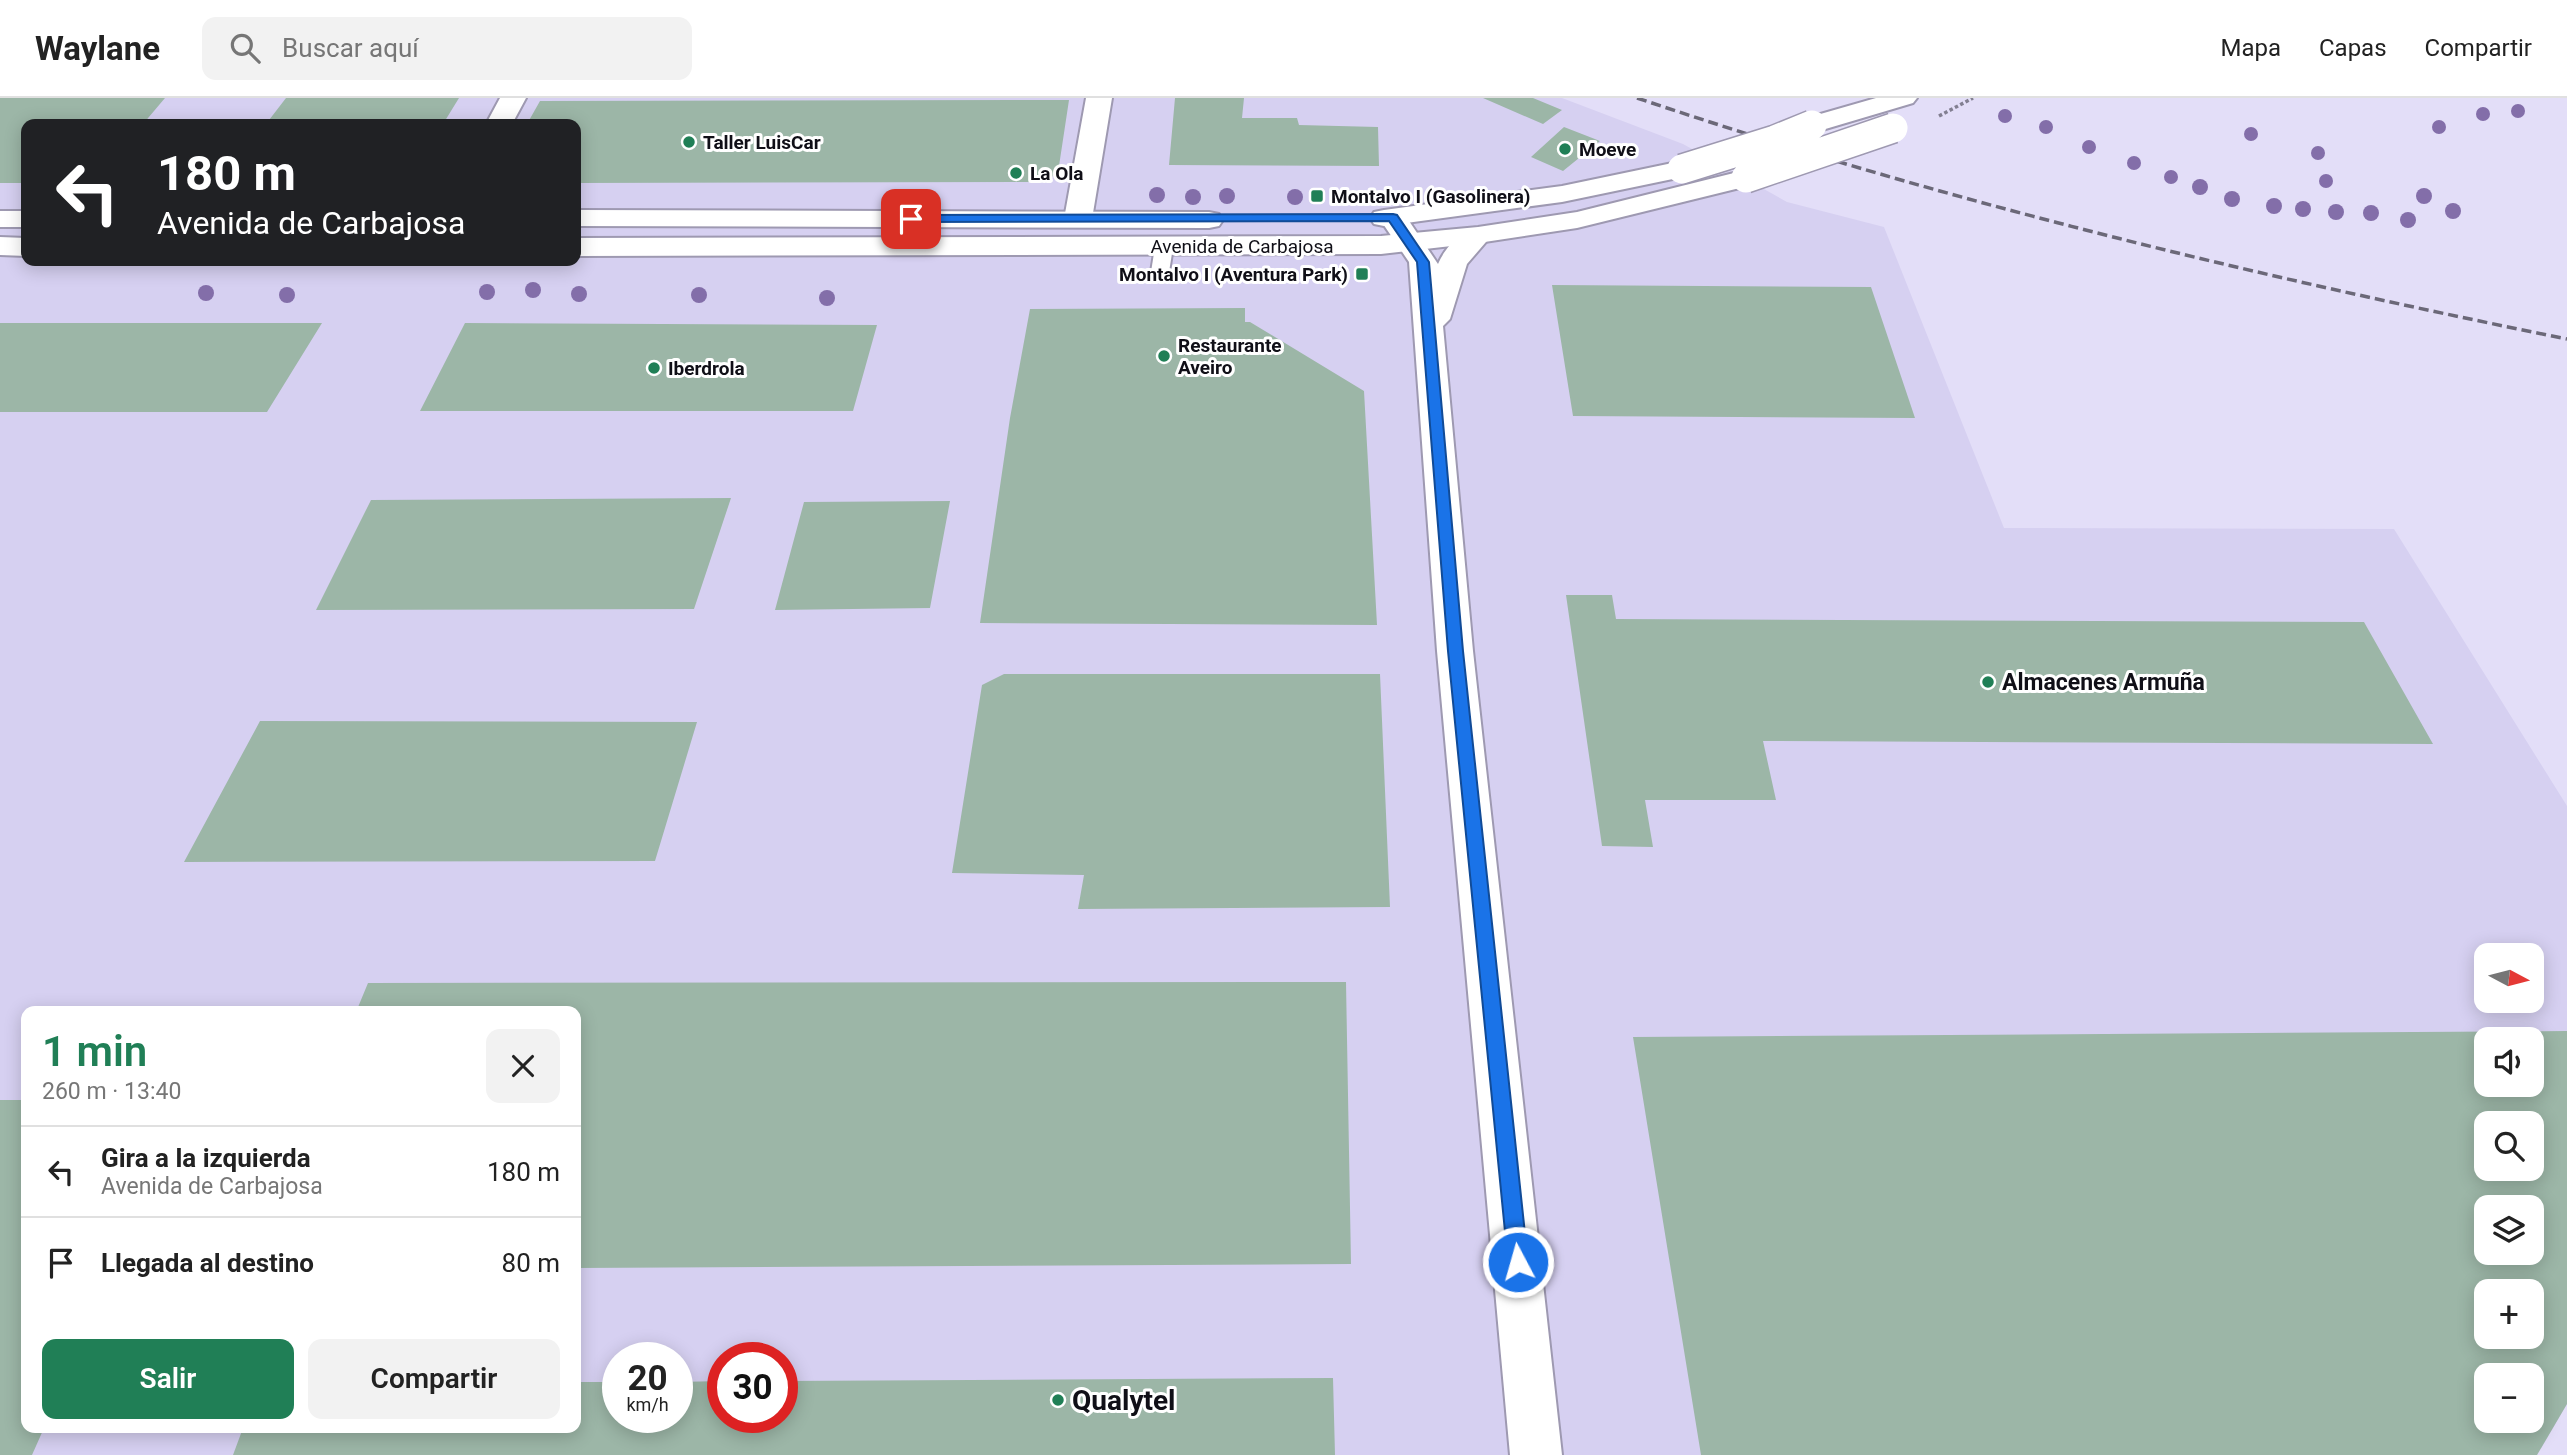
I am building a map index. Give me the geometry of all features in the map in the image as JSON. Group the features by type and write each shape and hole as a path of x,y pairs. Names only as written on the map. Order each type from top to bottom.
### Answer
{"main road":[{"path":"502,119 513,98"},
{"path":"1078,219 1099,98"},
{"name":"Avenida de Carbajosa","path":"581,218 1393,218 1562,194 1682,169 1775,140 1811,125 1904,98"},
{"name":"Avenida de Carbajosa","path":"581,247 1162,260 1411,243 1577,220 1746,178 1894,128 1919,98"},
{"path":"1393,218 1423,262 1455,651 1536,1455"},
{"path":"0,219 21,219"},
{"path":"1428,330 1435,318 1453,261 1478,235"},
{"path":"0,246 21,247"}],"shaded area":[{"path":"0,98 1562,98 1683,144 1787,202 1884,227 2004,528 2394,529 2567,806 2567,1404 2537,1455 0,1455"}],"building":[{"path":"0,98 165,98 147,119 21,119 21,183 0,183"},
{"path":"286,98 459,98 446,119 270,119"},
{"path":"1175,98 1244,98 1242,118 1297,118 1299,125 1378,127 1379,166 1169,165"},
{"name":"Moeve","path":"1483,98 1533,98 1562,110 1543,124"},
{"path":"1069,100 1059,166 1049,182 581,183 581,119 530,119 540,101"},
{"name":"Moeve","path":"1564,127 1600,141 1563,171 1531,157"},
{"path":"1552,285 1871,287 1915,418 1573,416"},
{"path":"1245,308 1245,322 1250,322 1364,391 1377,625 980,623 1010,418 1030,309"},
{"path":"0,323 322,323 267,412 0,412"},
{"name":"Iberdrola","path":"465,323 877,325 853,411 420,411"},
{"path":"731,498 694,609 316,610 371,500"},
{"path":"950,501 930,608 775,610 804,502"},
{"name":"Almacenes Armuña","path":"1566,595 1612,595 1616,619 2364,622 2433,744 1763,741 1776,800 1645,800 1653,847 1602,846"},
{"path":"1004,674 1380,674 1390,907 1078,909 1084,875 952,873 982,685"},
{"path":"260,721 697,722 655,861 184,862"},
{"path":"1346,982 1351,1264 581,1268 581,1006 358,1006 368,983"},
{"path":"2544,1031 2567,1031 2567,1404 2537,1455 1701,1455 1633,1037 2474,1032 2474,1097 2544,1097"},
{"path":"0,1100 21,1100 21,1433 42,1433 32,1455 0,1455"},
{"name":"Qualytel","path":"1333,1378 1335,1455 233,1455 241,1433 581,1433 581,1382 602,1382 602,1433 693,1433 693,1382 707,1381 707,1433 798,1433 798,1381"}],"railway":[{"path":"1637,98 1982,203 2214,262 2567,339"}],"place":[{"name":"Taller LuisCar","path":"689,142"},
{"name":"Moeve","path":"1565,149"},
{"name":"La Ola","path":"1016,173"},
{"name":"Montalvo I (Gasolinera)","path":"1317,196"},
{"name":"Montalvo I (Aventura Park)","path":"1362,274"},
{"name":"Restaurante Aveiro","path":"1164,356"},
{"name":"Iberdrola","path":"654,368"},
{"name":"Almacenes Armuña","path":"1988,682"},
{"name":"Qualytel","path":"1058,1400"}],"route":[{"path":"911,219 1393,218 1423,262 1455,651 1518,1262"}]}
